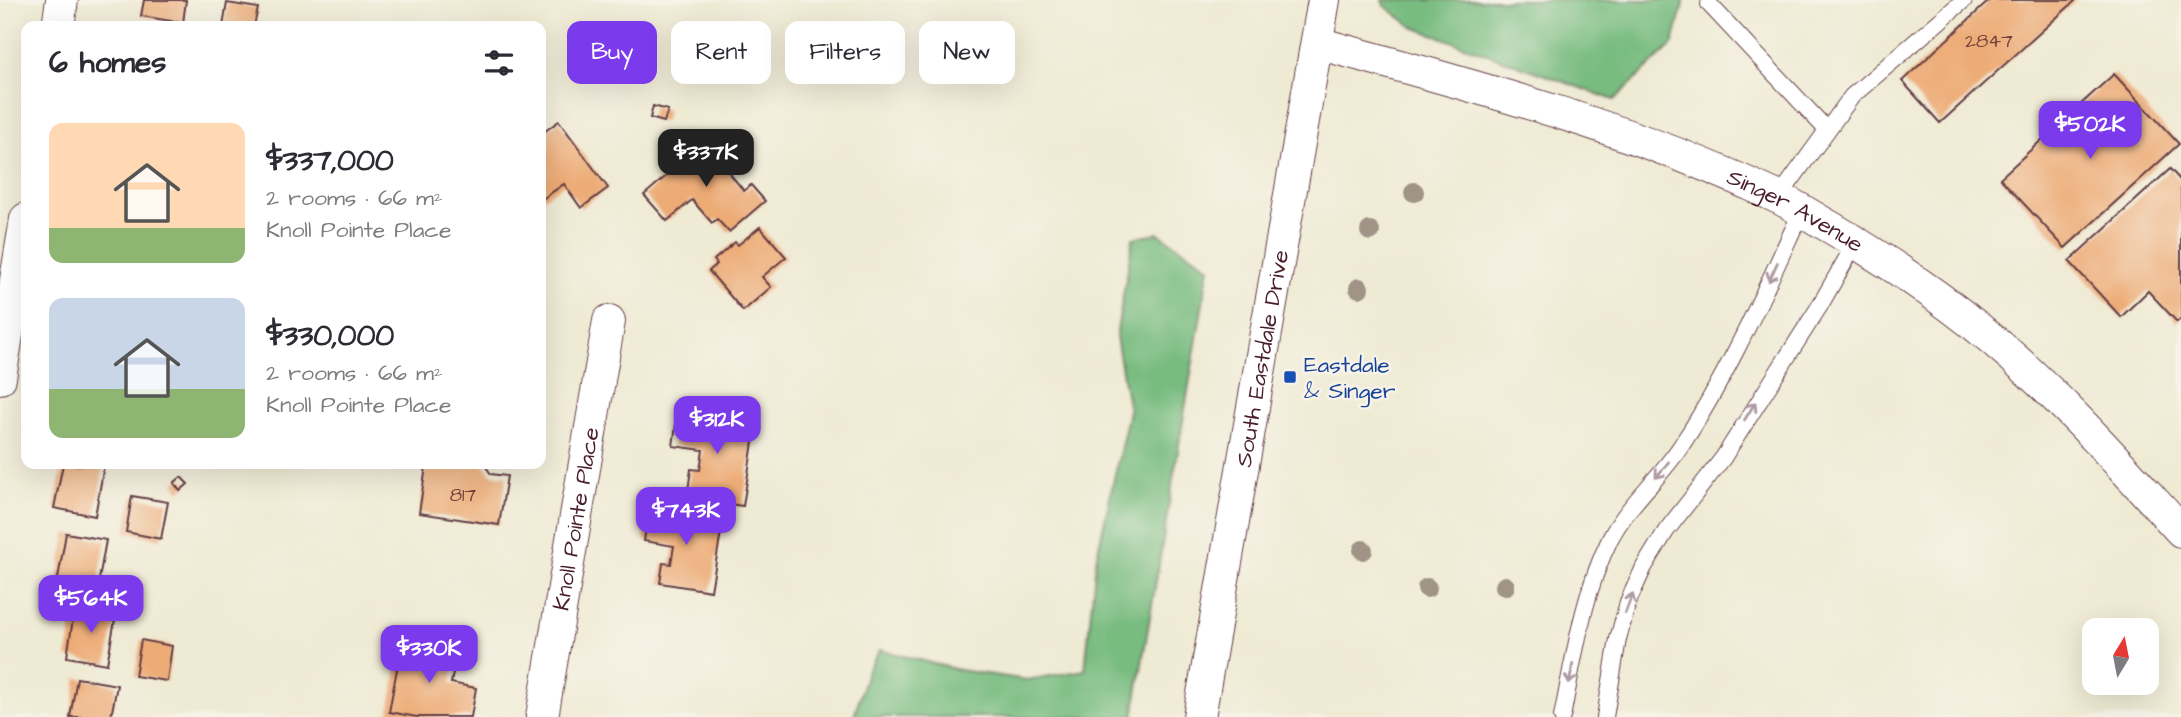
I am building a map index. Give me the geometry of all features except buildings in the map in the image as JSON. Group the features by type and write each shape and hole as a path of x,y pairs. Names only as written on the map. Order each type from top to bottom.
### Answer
{"street":[{"path":"59,21 62,0"},
{"name":"South Eastdale Drive","path":"1199,717 1324,0"},
{"name":"Singer Avenue","path":"1317,43 1521,102 1669,149 1790,204 1856,242 1946,303 2007,352 2074,414 2181,531"},
{"path":"0,378 4,334 21,245"},
{"name":"Knoll Pointe Place","path":"542,717 609,321"}],"lane":[{"path":"1562,717 1588,594 1611,537 1680,447 1731,363 1790,204 1827,130 1852,96 1965,0"},
{"path":"1709,4 1827,130"},
{"path":"1605,717 1618,639 1628,602 1644,567 1666,531 1723,458 1819,307 1856,242"}],"green space":[{"path":"1383,0 1684,0 1673,44 1614,100 1413,27 1385,6"},
{"path":"1158,233 1209,267 1133,717 854,717 867,671 880,650 959,670 1027,680 1085,670 1096,560 1129,411 1116,337 1133,238"}],"place":[{"name":"Eastdale & Singer","path":"1290,377"}]}
